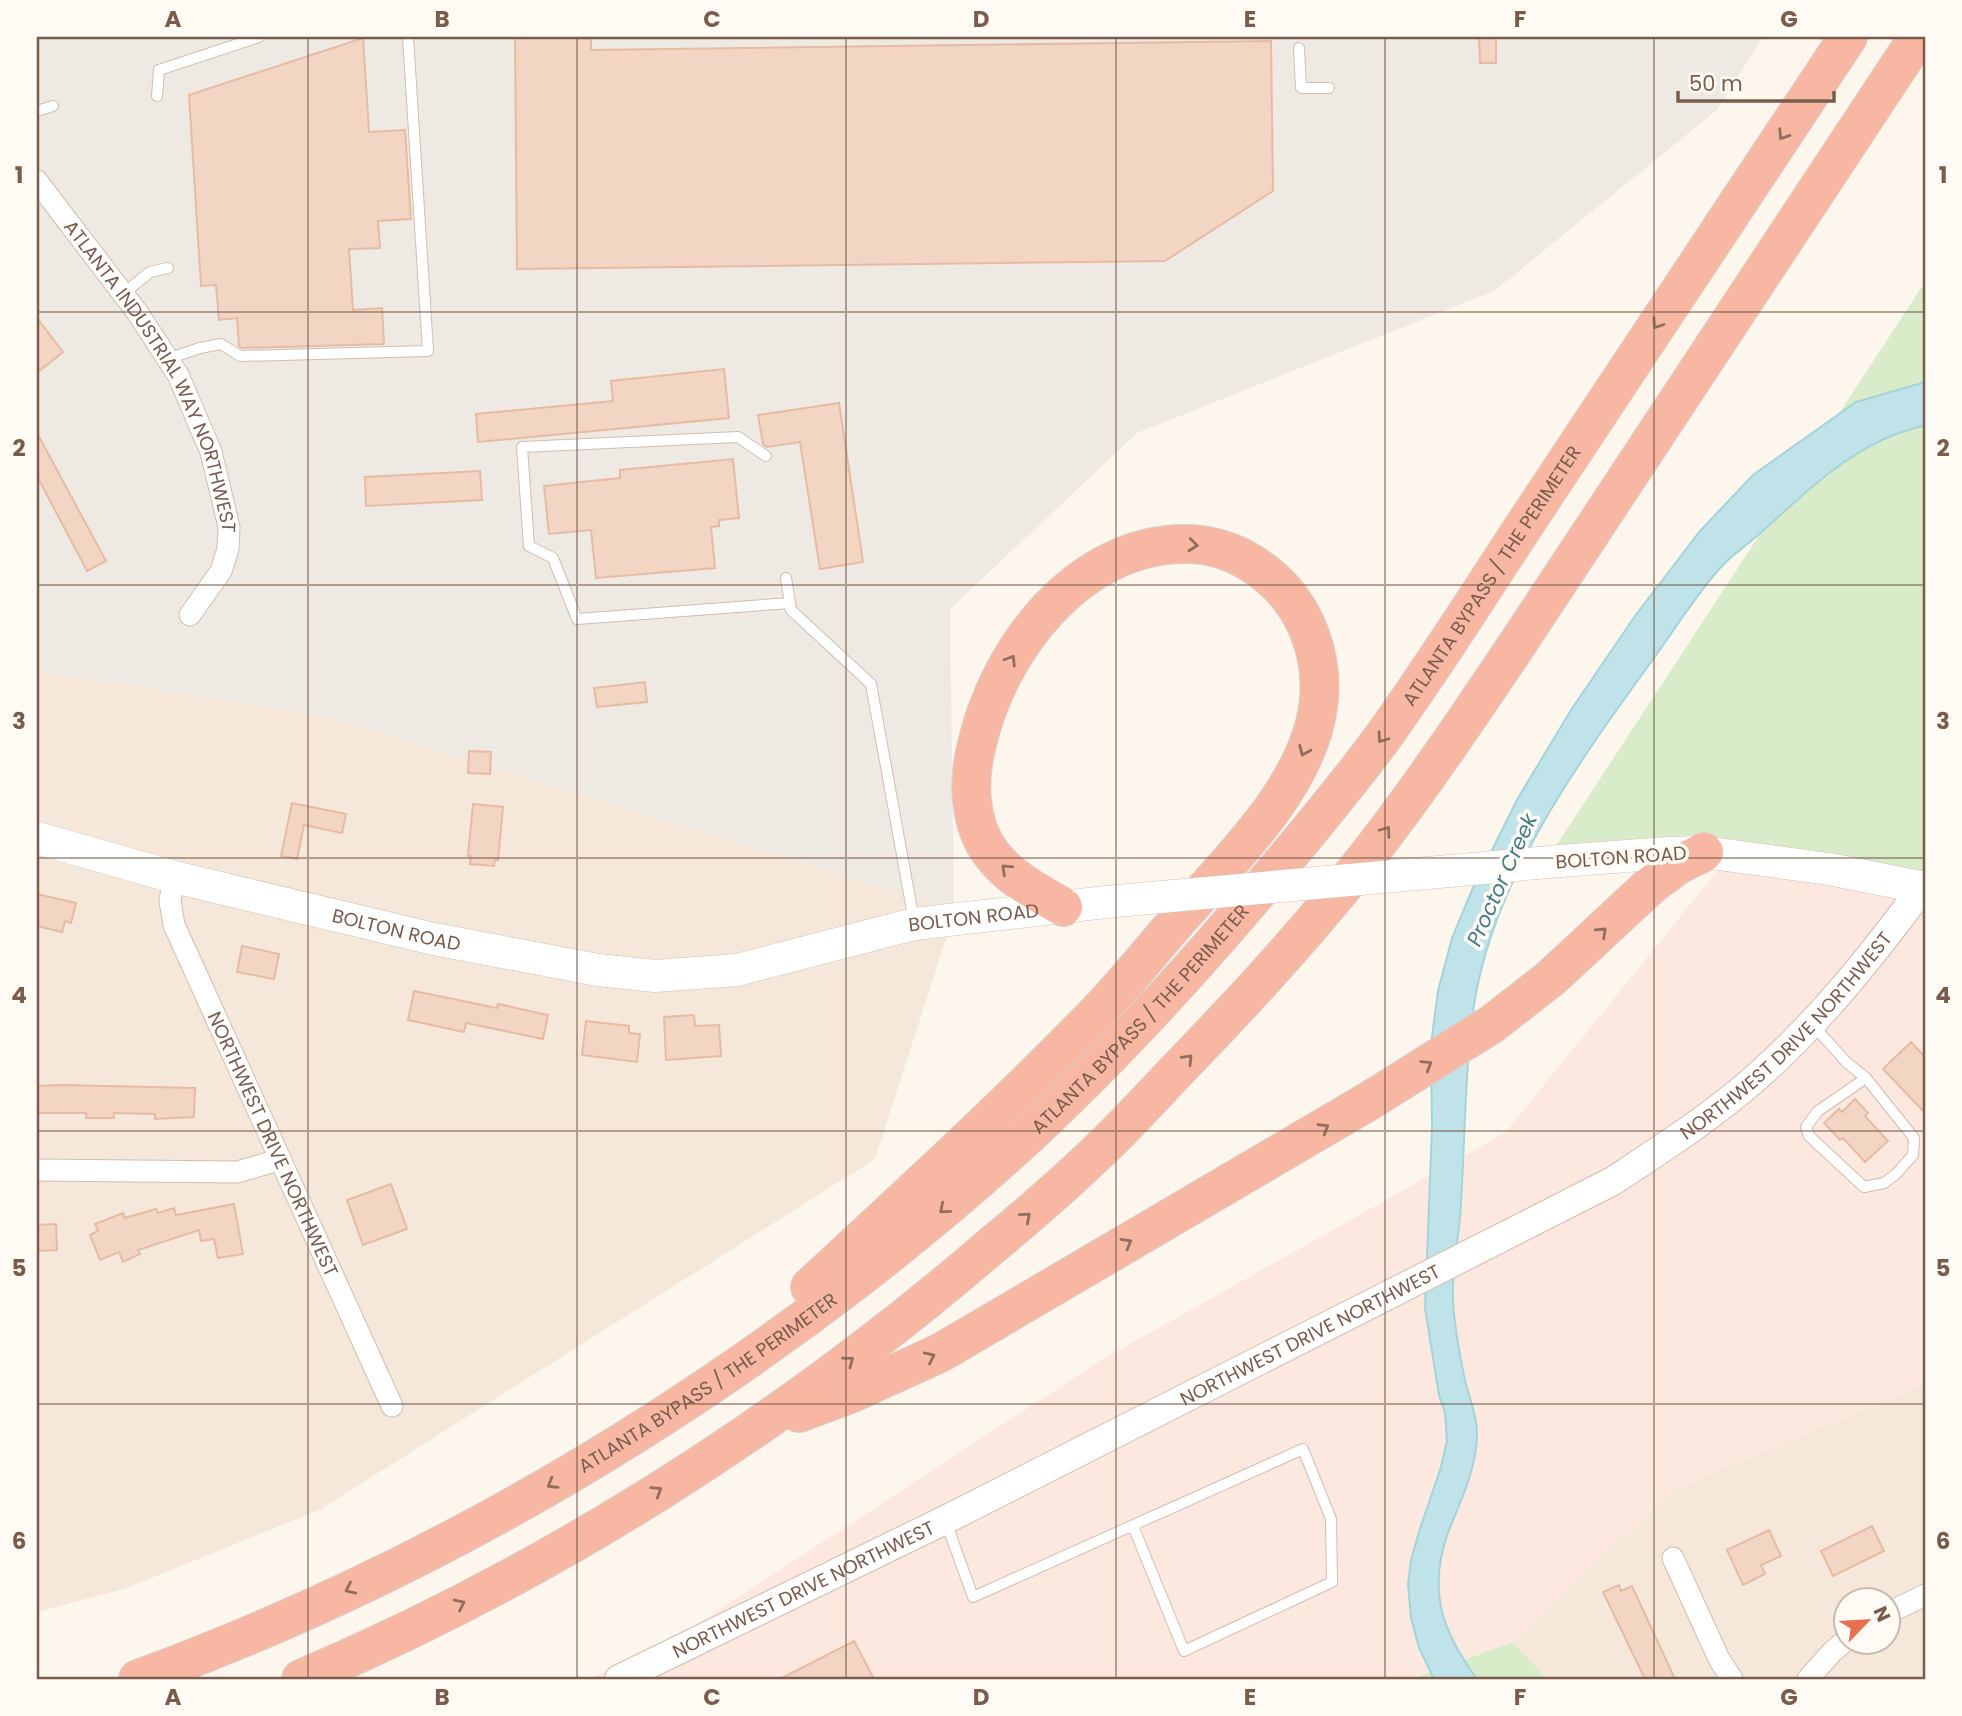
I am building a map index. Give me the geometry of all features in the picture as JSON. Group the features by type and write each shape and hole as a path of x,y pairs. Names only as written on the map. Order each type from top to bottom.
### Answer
{"highway":[{"name":"ATLANTA BYPASS / THE PERIMETER","path":"138,1679 248,1635 410,1562 552,1485 673,1410 740,1367 909,1239 1059,1107 1195,964 1289,856 1382,739 1848,37"},
{"path":"301,1679 491,1588 624,1512 754,1429 891,1329 1029,1215 1104,1146 1247,998 1309,928 1372,850 1456,735 1918,37"},
{"path":"673,1410 930,1176 1091,1020 1251,837 1283,792 1303,755 1315,722 1319,686 1316,647 1304,618 1291,597 1271,576 1248,561 1224,550 1195,544 1168,544 1137,550 1109,562 1078,582 1053,604 1026,636 1005,668 989,703 978,739 972,766 973,811 982,837 996,859 1016,879 1063,907"},
{"path":"754,1429 850,1394 940,1353 1369,1101 1492,1024 1551,978 1651,885 1678,865 1704,852"}],"main road":[{"name":"BOLTON ROAD","path":"37,838 174,877 434,939 598,970 655,976 737,970 914,924 1106,902 1667,853 1704,852 1829,869 1924,887"}],"street":[{"name":"ATLANTA INDUSTRIAL WAY NORTHWEST","path":"37,181 123,294 167,359 177,375 211,452 229,527 228,549 221,571 190,615"},
{"name":"NORTHWEST DRIVE NORTHWEST","path":"174,877 170,901 174,925 391,1406"},
{"name":"NORTHWEST DRIVE NORTHWEST","path":"619,1679 946,1520 1613,1181 1685,1133 1751,1082 1812,1024 1867,963 1924,887"},
{"path":"37,1170 237,1172 279,1160"},
{"path":"1673,1558 1719,1659 1732,1679"},
{"path":"1902,1606 1925,1595"},
{"path":"1808,1679 1832,1652"}],"lane":[{"path":"156,96 159,69 259,37"},
{"path":"167,359 221,344 240,356 428,351 408,37"},
{"path":"1299,48 1301,88 1329,88"},
{"path":"37,111 52,106"},
{"path":"123,294 150,272 167,268"},
{"path":"766,456 738,437 522,447 529,546 553,558 577,618 790,603"},
{"path":"786,578 791,610 871,684 914,924"},
{"path":"1812,1024 1847,1063 1866,1078 1914,1138 1913,1155 1896,1174 1884,1183 1864,1187 1809,1136 1806,1127 1818,1111 1866,1078"},
{"path":"946,1520 973,1597 1303,1449 1331,1519 1332,1582 1184,1651 1133,1526"}],"shaded area":[{"path":"37,37 1763,37 1717,110 1494,291 1137,433 950,609 954,909 320,715 37,671"},
{"path":"37,671 320,715 954,909 875,1159 321,1509 127,1588 37,1612"},
{"path":"1740,843 1925,886 1925,1384 1673,1490 1513,1642 1411,1679 589,1679 676,1638 1098,1362 1505,1133"},
{"path":"1925,1384 1925,1679 1547,1679 1513,1642 1673,1490"}],"green space":[{"path":"1925,282 1925,886 1740,843 1537,875"},
{"path":"1513,1642 1547,1679 1411,1679"}],"water":[{"name":"Proctor Creek","path":"1925,382 1925,425 1884,439 1832,471 1731,557 1705,586 1570,779 1543,822 1500,912 1484,958 1474,1005 1453,1278 1456,1332 1464,1376 1476,1418 1476,1446 1468,1482 1442,1551 1439,1571 1441,1608 1447,1626 1454,1643 1477,1679 1434,1679 1419,1648 1411,1618 1408,1584 1411,1560 1447,1441 1445,1413 1439,1395 1425,1308 1432,1127 1431,1044 1438,991 1452,938 1472,890 1518,798 1571,710 1635,616 1700,531 1753,475 1856,402"}],"building":[{"path":"515,37 591,37 591,50 1271,41 1273,191 1165,261 517,269"},
{"path":"1479,37 1496,37 1496,63 1480,63"},
{"path":"363,38 369,132 405,130 411,219 378,221 380,248 349,249 353,310 382,308 384,344 242,348 239,346 237,318 219,320 216,285 201,286 189,95"},
{"path":"37,318 63,352 37,373"},
{"path":"724,369 729,418 478,442 476,414 613,401 611,381"},
{"path":"839,403 863,562 820,569 800,442 767,447 763,444 758,415"},
{"path":"37,433 106,561 87,571 37,476"},
{"path":"733,459 739,518 719,520 719,526 711,527 715,568 596,578 591,530 549,534 544,486 620,478 620,470"},
{"path":"480,471 482,500 366,506 365,477"},
{"path":"645,682 647,702 597,707 594,688"},
{"path":"469,751 491,752 490,774 468,773"},
{"path":"292,803 346,814 342,833 304,825 297,859 281,856"},
{"path":"473,804 503,807 498,860 495,860 494,866 470,864 471,856 468,856"},
{"path":"37,894 76,903 71,923 65,921 62,932 37,926"},
{"path":"242,946 279,954 274,979 237,972"},
{"path":"414,991 497,1008 498,1004 548,1015 543,1039 466,1023 464,1032 408,1020"},
{"path":"694,1015 695,1026 719,1025 721,1056 666,1060 664,1017"},
{"path":"586,1021 629,1026 629,1033 640,1034 637,1062 582,1055"},
{"path":"1911,1042 1925,1057 1925,1113 1883,1069"},
{"path":"37,1086 195,1088 194,1117 155,1119 155,1114 114,1113 114,1118 86,1118 86,1113 37,1113"},
{"path":"1855,1099 1868,1113 1865,1116 1888,1141 1865,1162 1843,1138 1840,1140 1824,1123 1839,1109 1842,1112"},
{"path":"391,1184 407,1229 363,1245 347,1200"},
{"path":"234,1204 243,1254 218,1258 214,1239 201,1241 199,1230 138,1250 140,1254 123,1262 119,1252 100,1260 90,1235 98,1231 95,1224 123,1213 125,1218 156,1209 158,1213 174,1208 176,1215"},
{"path":"56,1224 57,1250 37,1251 37,1225"},
{"path":"1872,1526 1884,1551 1833,1576 1821,1551"},
{"path":"1769,1530 1781,1556 1761,1565 1765,1574 1743,1585 1727,1550"},
{"path":"1619,1585 1621,1591 1632,1586 1675,1679 1645,1679 1603,1592"},
{"path":"854,1641 874,1679 780,1679"}]}
